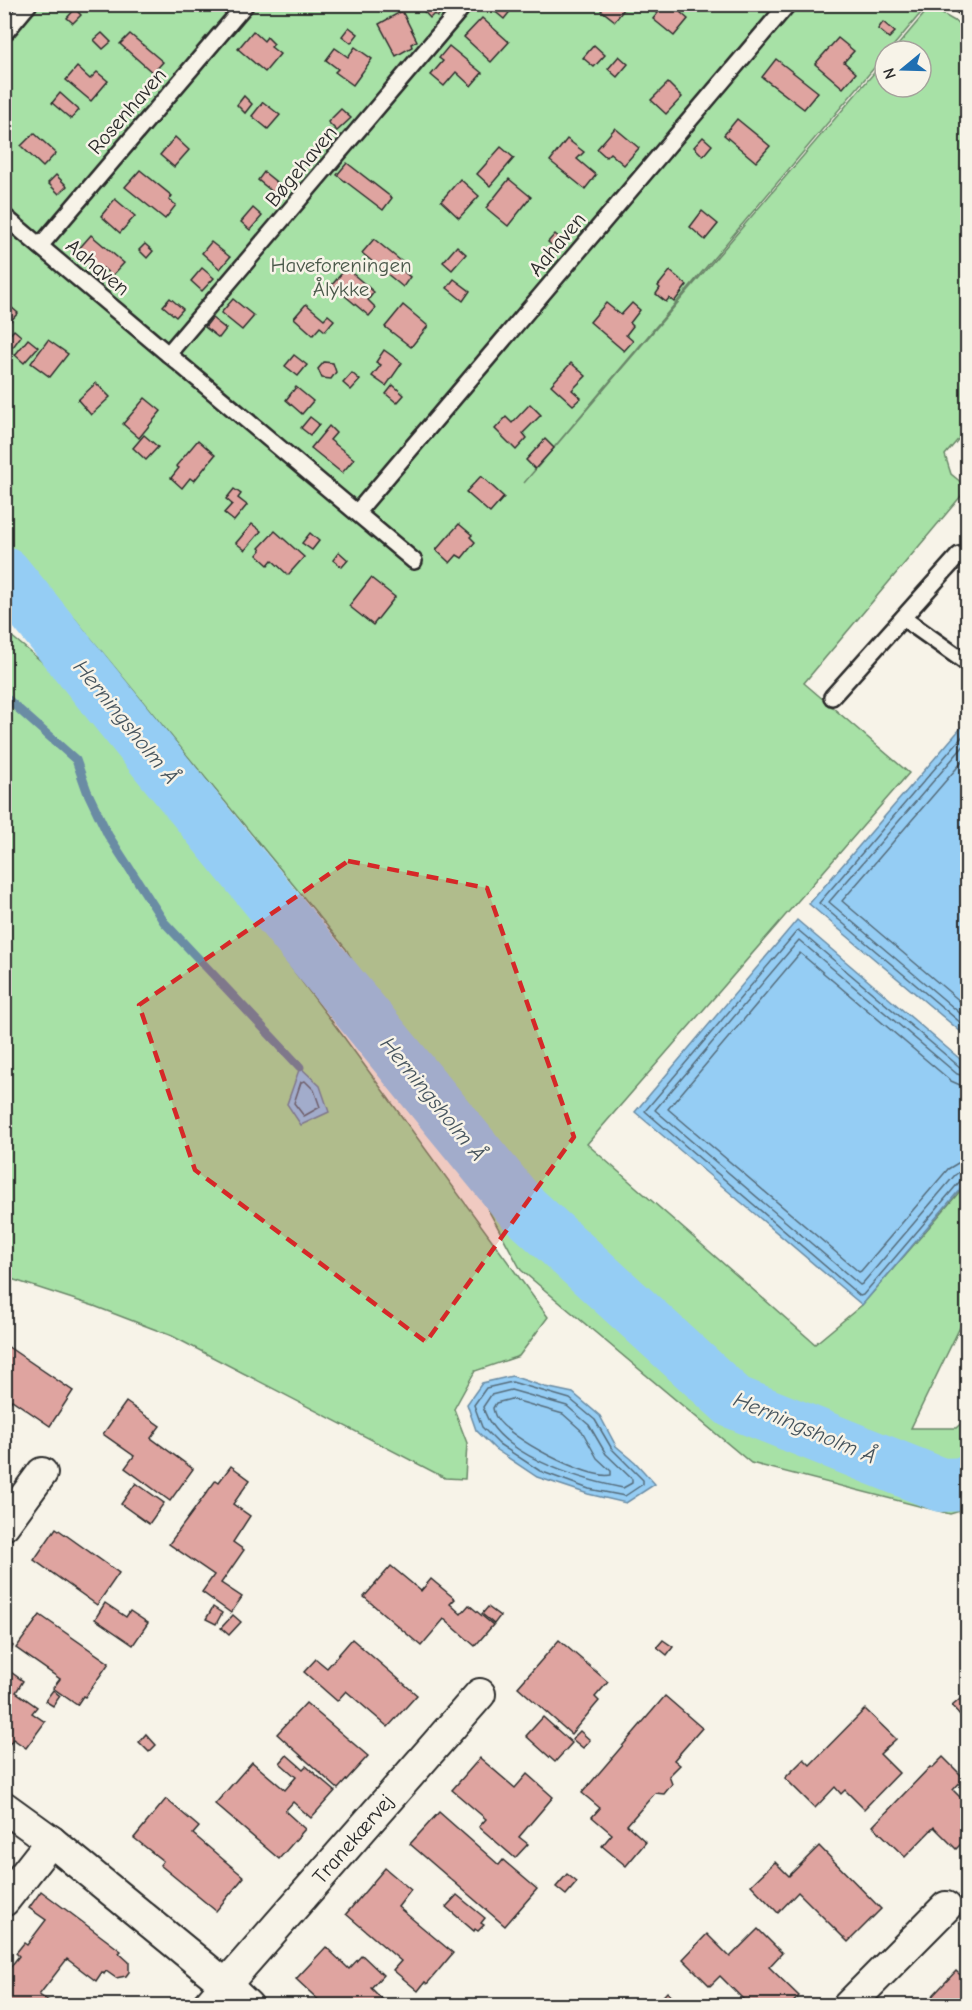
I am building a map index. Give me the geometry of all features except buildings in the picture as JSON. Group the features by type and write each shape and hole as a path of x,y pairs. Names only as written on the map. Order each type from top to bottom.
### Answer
{"street":[{"path":"4,1525 42,1473"},
{"name":"Tranekærvej","path":"216,1995 480,1694"},
{"path":"4,1807 51,1841 216,1995 248,2006"},
{"path":"4,1901 51,1841"},
{"path":"848,2006 946,1907"}],"lane":[{"path":"4,34 29,4"},
{"name":"Rosenhaven","path":"40,246 246,4"},
{"name":"Bøgehaven","path":"168,354 465,4"},
{"name":"Aahaven","path":"358,511 788,4"},
{"path":"960,4 968,9"},
{"name":"Aahaven","path":"4,216 358,511 414,561"},
{"path":"832,697 959,555"},
{"path":"903,618 968,664"}],"highlighted area":[{"path":"348,861 487,888 574,1137 426,1342 195,1170 139,1005"}],"green space":[{"name":"Haveforeningen Ålykke","path":"920,4 925,8 899,39 873,39 873,69 524,483 873,74 873,99 933,99 933,39 903,39 930,7 967,28 967,429 945,455 951,474 967,489 804,683 909,773 587,1144 815,1344 862,1305 967,1183 967,1327 963,1321 911,1428 956,1428 967,1418 967,1509 950,1514 751,1463 521,1270 346,949 75,619 5,552 4,5"},
{"path":"4,630 90,702 343,1036 548,1317 519,1356 475,1371 454,1409 467,1443 465,1479 445,1478 172,1336 94,1306 5,1277"}],"water":[{"path":"967,721 967,1037 809,904"},
{"path":"797,920 967,1065 967,1181 862,1305 635,1112"},
{"path":"300,1067 320,1086 329,1112 301,1125 287,1104"},
{"path":"512,1376 573,1393 600,1416 616,1446 655,1484 626,1503 588,1494 537,1477 495,1449 476,1430 467,1404 482,1383"}],"waterway":[{"name":"Herningsholm Å","path":"4,573 520,1206 734,1402 941,1485 968,1484"},
{"path":"4,696 76,760 87,791 108,835 164,922 300,1067"}]}
